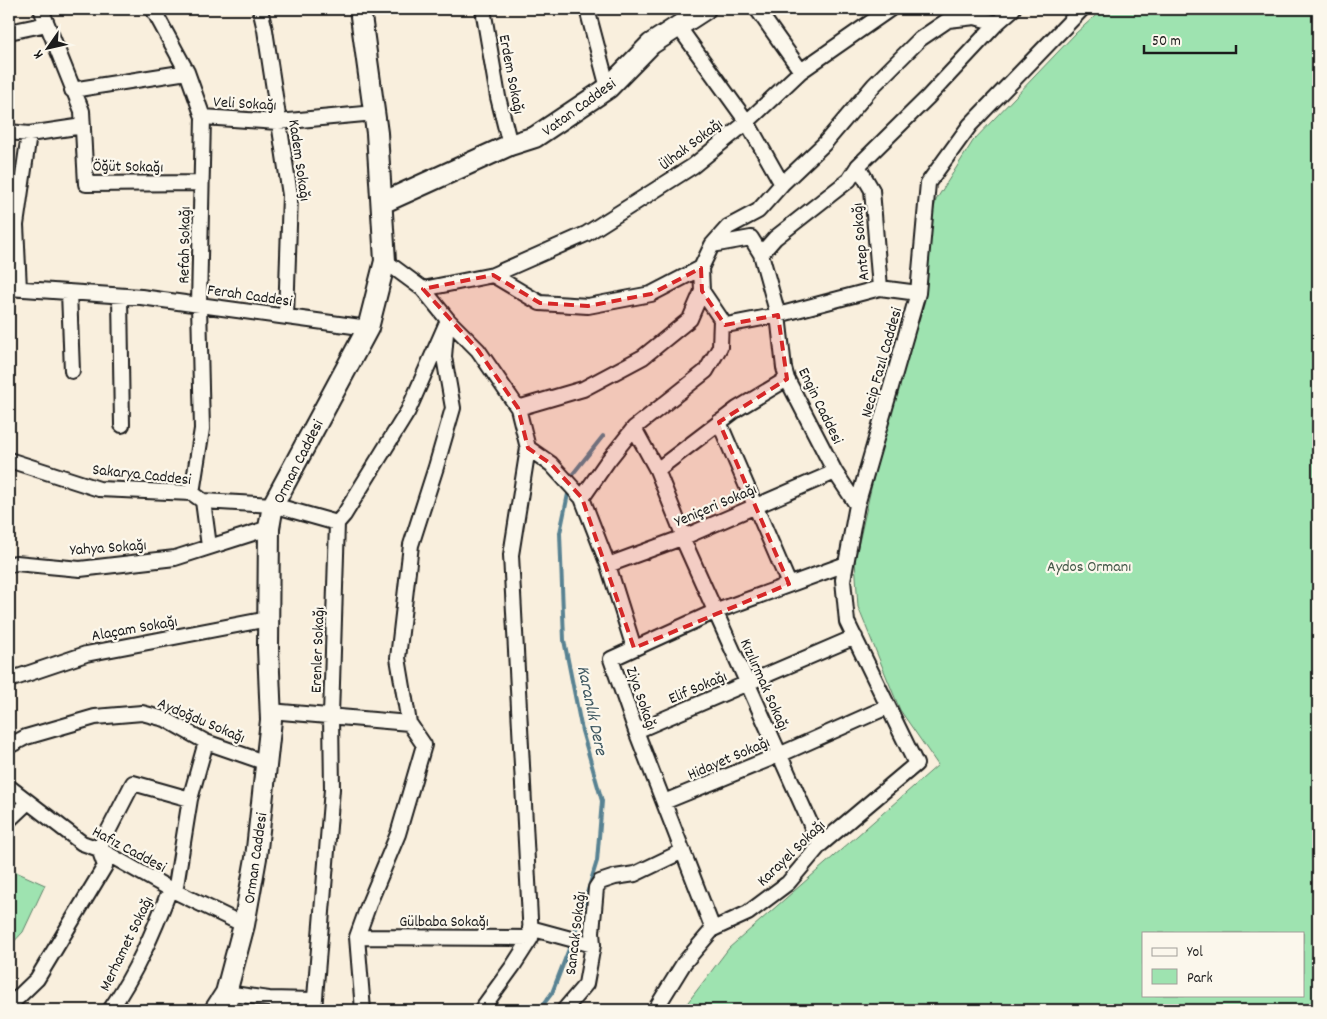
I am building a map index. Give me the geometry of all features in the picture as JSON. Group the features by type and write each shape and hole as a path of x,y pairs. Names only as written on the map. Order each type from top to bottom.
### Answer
{"street":[{"name":"Öğüt Sokağı","path":"41,9 82,111 86,184 202,183"},
{"name":"Refah Sokağı","path":"153,9 187,72 203,117 199,305 202,429 198,497"},
{"name":"Kadem Sokağı","path":"260,9 265,30 290,195 286,316"},
{"name":"Orman Caddesi","path":"215,1010 229,1002 256,858 270,711 269,528 273,505 368,328 386,261 374,113 360,9"},
{"name":"Erdem Sokağı","path":"484,9 498,97 510,145"},
{"path":"587,9 608,88"},
{"path":"757,9 801,71"},
{"name":"Ülhak Sokağı","path":"424,289 493,275 586,234 693,166 747,122 801,71 890,9"},
{"path":"988,9 997,23"},
{"path":"712,245 751,238 761,254 775,238 849,180 858,166 928,97 997,23 1013,9"},
{"name":"Necip Fazıl Caddesi","path":"916,764 887,707 848,622 844,580 857,505 918,293 928,183 970,125 1082,9"},
{"name":"Vatan Caddesi","path":"382,203 510,145 535,137 608,88 652,44 700,10"},
{"path":"518,408 583,389 643,357 690,319 702,291 701,268 712,245 728,227 758,211 782,184 824,144 874,85 920,39 948,20 975,17 997,23"},
{"path":"9,32 47,24"},
{"path":"678,26 747,122 782,184"},
{"path":"72,90 187,72"},
{"name":"Veli Sokağı","path":"203,117 278,122 374,113"},
{"path":"9,132 29,134 83,126"},
{"path":"14,289 13,225 29,134"},
{"name":"Antep Sokağı","path":"858,166 872,190 880,288"},
{"name":"Engin Caddesi","path":"761,254 778,315 787,379 835,472 857,505"},
{"path":"386,261 424,289 448,320 478,350 518,408 528,448 511,555 530,933 513,966 481,1010"},
{"path":"493,275 540,303 588,306 651,294 701,268"},
{"path":"721,326 778,315 880,288 918,293"},
{"name":"Ferah Caddesi","path":"14,289 120,296 368,328"},
{"path":"582,498 634,428 706,371 720,347 721,319 702,291"},
{"path":"69,292 72,371"},
{"path":"120,296 122,425"},
{"path":"363,1010 358,937 370,901 398,834 424,745 409,723 398,658 410,544 436,467 453,408 444,357 448,320"},
{"name":"Erenler Sokağı","path":"314,1005 332,789 331,715 338,522 408,410 448,320"},
{"path":"657,470 719,422 787,379"},
{"path":"719,422 789,584"},
{"name":"Kızılırmak Sokağı","path":"634,428 657,470 714,612 820,845"},
{"path":"528,448 551,464 582,498 608,565 634,648"},
{"name":"Sakarya Caddesi","path":"9,460 99,489 273,505 338,522"},
{"name":"Yeniçeri Sokağı","path":"608,565 683,537 835,472"},
{"path":"198,497 209,546"},
{"name":"Yahya Sokağı","path":"9,565 16,563 80,569 175,558 269,528"},
{"name":"Ziya Sokağı","path":"713,929 636,731 611,659 714,612 846,564"},
{"name":"Alaçam Sokağı","path":"9,680 86,654 268,619"},
{"name":"Elif Sokağı","path":"636,731 855,637"},
{"name":"Hidayet Sokağı","path":"664,802 779,755 887,707"},
{"path":"270,711 409,723"},
{"name":"Aydoğdu Sokağı","path":"9,746 26,737 95,717 142,713 165,719 206,742 258,760 266,758"},
{"name":"Merhamet Sokağı","path":"110,1010 127,986 172,891 190,799 206,742"},
{"name":"Karayel Sokağı","path":"655,1010 684,963 713,929 748,913 788,883 820,845 916,764"},
{"path":"9,1006 38,979 105,866 99,849 132,782 190,799"},
{"name":"Hafız Caddesi","path":"9,787 82,843 99,849 172,891 244,925"},
{"path":"9,820 28,802"},
{"name":"Sancak Sokağı","path":"564,1010 586,984 593,945 592,932 596,888 600,882 615,877 636,874 682,851"},
{"name":"Gülbaba Sokağı","path":"358,937 530,933 593,945"},
{"path":"229,1002 269,999 314,1005"}],"highlighted area":[{"path":"701,268 702,291 725,325 778,315 787,379 719,422 789,584 634,648 582,498 551,464 528,448 518,408 478,350 423,289 493,275 540,303 588,306 651,294"}],"green space":[{"name":"Aydos Ormanı","path":"1103,9 1318,9 1318,1010 682,1010 729,948 938,765 900,710 858,607 855,560 936,200 973,141 1076,33"},
{"path":"16,872 45,885 23,932 9,947 9,878"}],"waterway":[{"name":"Karanlık Dere","path":"572,475 603,436"},
{"name":"Karanlık Dere","path":"568,494 560,533 564,640 582,731 602,801 597,861 576,929"},
{"name":"Karanlık Dere","path":"539,1010 552,993 569,949"}]}
